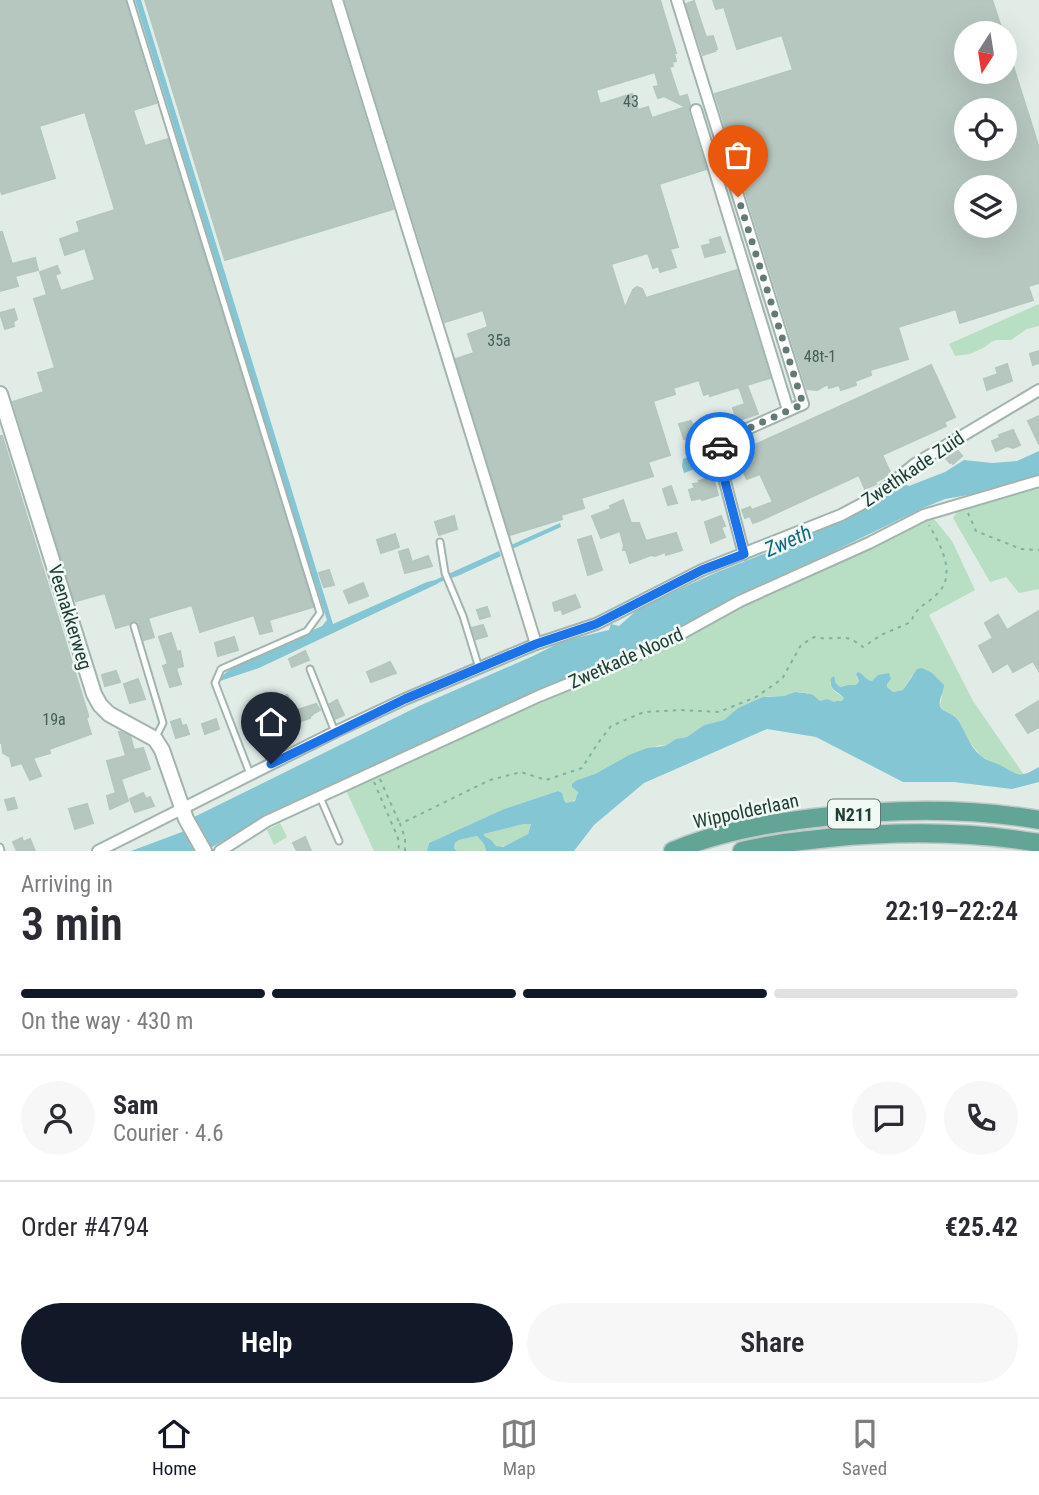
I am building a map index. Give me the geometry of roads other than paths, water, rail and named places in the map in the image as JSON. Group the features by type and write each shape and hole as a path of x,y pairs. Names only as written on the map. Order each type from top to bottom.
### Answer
{"main road":[{"name":"Wippolderlaan","path":"673,851 737,830 835,816 905,811 1013,816 1039,820"},
{"name":"Wippolderlaan","path":"742,851 864,834 979,835 1039,842"}],"street":[{"path":"337,0 536,644"},
{"path":"677,0 803,404 727,438 717,451 744,554"},
{"path":"696,110 788,410"},
{"name":"Zwethkade Zuid","path":"99,851 184,814 250,774 405,699 536,644 596,624 702,570 841,515 876,497 915,464 1039,390"},
{"name":"Veenakkerweg","path":"0,394 94,694 109,714 155,739"},
{"name":"Zwetkade Noord","path":"220,851 267,821 539,696 627,660 740,601 924,515 1039,481"},
{"path":"155,739 162,750 184,814 204,851"}],"lane":[{"path":"130,0 320,612 307,631 221,669 215,682 250,774"},
{"path":"440,542 445,573 463,616 478,668"},
{"path":"134,626 163,723 155,739"},
{"path":"310,669 335,732"},
{"path":"320,797 339,841"}],"water":[{"path":"135,0 141,0 333,624 499,551 501,556 259,668 220,681 235,665 322,626 327,620"},
{"path":"1039,451 1039,476 980,493 945,499 923,508 737,595 644,646 283,807 205,851 131,851 182,832 194,817 419,706 563,641 609,630 611,624 619,626 636,611 654,601 715,573 802,539 866,507 902,483 909,486 945,472 964,460 992,463 1017,461"},
{"path":"703,452 714,454 711,463 684,473 683,459"},
{"path":"560,523 561,527 510,548 511,545"},
{"path":"922,668 932,673 944,685 940,706 957,719 980,755 1019,774 1039,767 1039,782 1012,789 954,782 903,782 816,737 767,729 644,783 594,825 574,851 486,851 477,836 455,843 454,848 457,851 427,851 429,843 504,809 558,791 562,793 566,803 575,801 578,792 572,784 577,780 595,774 629,755 687,737 704,725 724,720 738,708 763,697 784,696 795,692 813,695 820,701 842,701 844,698 832,688 831,678 834,676 840,687 856,685 859,681 856,674 858,672 872,681 878,675 889,673 891,679 887,687 893,692 903,690 917,669","holes":["531,824 528,834 503,847 496,846 484,836"]}],"water label":[{"name":"Zweth","path":"788,541"}]}
